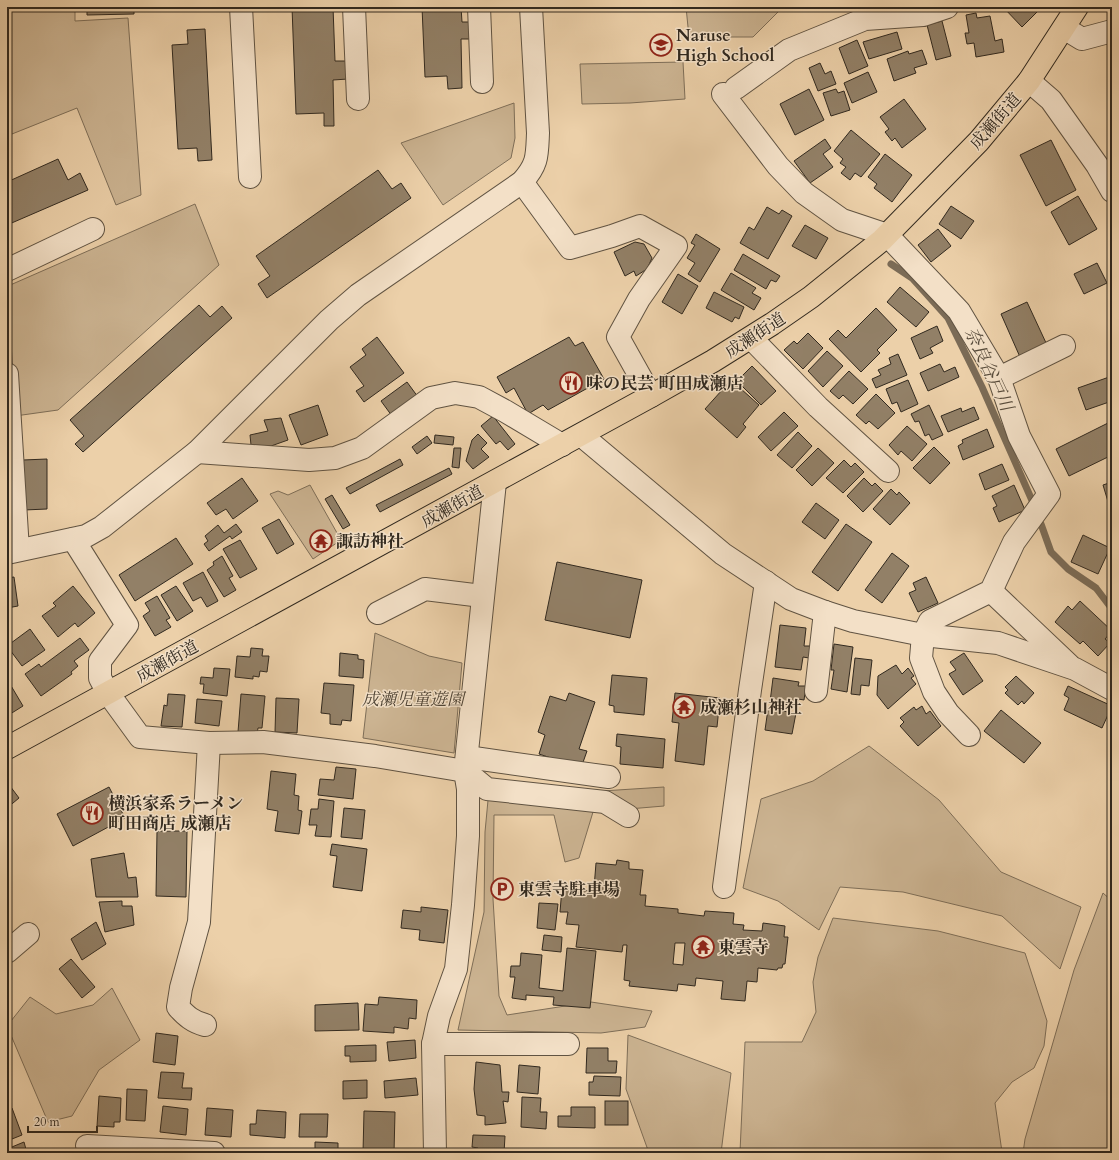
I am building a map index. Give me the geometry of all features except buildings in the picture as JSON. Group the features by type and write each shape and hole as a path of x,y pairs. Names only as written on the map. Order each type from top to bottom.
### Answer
{"main road":[{"name":"成瀬街道","path":"7,748 651,396 751,338 811,297 864,256 884,238 979,141 1029,81 1077,7"}],"street":[{"path":"241,7 250,177"},
{"path":"354,7 358,99"},
{"path":"479,7 482,82"},
{"path":"7,374 12,552 86,536 102,527 197,452 329,320 358,295 522,182 532,171 538,153 538,133 531,7"},
{"path":"947,7 923,15 865,20 789,50 730,91 778,166 804,193 842,220 884,238 959,311 999,378 1019,436 1049,494 1014,542 991,591 930,621 923,635 921,658 934,692 948,713 969,735"},
{"path":"1064,28 1082,39 1112,31"},
{"path":"1029,81 1051,100 1097,165 1112,191"},
{"path":"522,182 570,248 640,226 676,246 639,299 618,337 651,396"},
{"path":"7,270 93,229"},
{"path":"751,338 818,407 888,471"},
{"path":"999,378 1064,346"},
{"path":"197,452 309,460 335,458 362,448 431,398 455,393 479,397 562,445"},
{"path":"581,434 723,554 791,599 853,621 923,635 998,643 1075,669 1112,689"},
{"path":"435,1153 433,1044 439,1016 456,968 468,836 468,789 466,764 482,596 495,482"},
{"path":"73,539 127,625 100,661 100,678 108,693 140,737 209,744 263,742 375,756 609,777"},
{"path":"724,887 749,696 766,582"},
{"path":"378,613 425,588 482,596"},
{"path":"991,591 1075,669"},
{"path":"816,691 825,612"},
{"path":"204,1025 186,1017 178,1008 181,988 199,922 209,744"},
{"path":"466,764 487,789 605,802 628,816"},
{"path":"7,952 28,934"},
{"path":"433,1044 568,1044"},
{"path":"87,1146 214,1153"}],"green space":[{"path":"7,7 75,7 75,21 128,18 141,195 116,205 77,108 7,136"},
{"path":"686,7 783,7 753,37 689,37"},
{"path":"683,62 685,99 630,103 582,104 580,64"},
{"path":"514,103 515,138 511,158 443,205 401,143"},
{"path":"195,204 219,265 58,410 15,416 8,286"},
{"path":"310,485 341,540 313,559 270,494 278,491 288,495"},
{"name":"成瀬児童遊園","path":"375,633 429,656 462,663 454,753 363,738"},
{"path":"869,746 939,800 1001,872 1081,907 1060,969 1002,916 903,892 840,887 819,930 778,901 743,888 761,799 813,781"},
{"path":"490,779 541,786 602,791 664,787 664,806 593,812 579,858 565,862 554,815 494,815 493,899 499,996 507,1015 591,1002 652,1011 645,1027 601,1033 458,1030 484,912 485,832"},
{"path":"1103,893 1112,901 1112,1153 1023,1153 1025,1139 1074,970"},
{"path":"833,918 938,931 1025,953 1047,1021 1044,1046 1034,1068 1012,1082 995,1103 1002,1152 740,1152 745,1042 802,1042 816,1012 813,982 818,957"},
{"path":"112,988 140,1040 99,1070 72,1116 48,1122 7,1026 30,997 56,1014 93,1005"},
{"path":"628,1035 731,1073 721,1153 649,1153 626,1089"}],"waterway":[{"name":"奈良谷戸川","path":"891,264 912,278 948,318 982,387 1034,505"},
{"name":"奈良谷戸川","path":"1041,524 1051,552 1068,569 1096,588 1112,609"}],"place":[{"name":"Naruse High School","path":"661,45"},
{"name":"味の民芸 町田成瀬店","path":"571,383"},
{"name":"諏訪神社","path":"321,541"},
{"name":"成瀬杉山神社","path":"684,707"},
{"name":"横浜家系ラーメン 町田商店 成瀬店","path":"92,813"},
{"name":"東雲寺駐車場","path":"502,889"},
{"name":"東雲寺","path":"703,947"}]}
